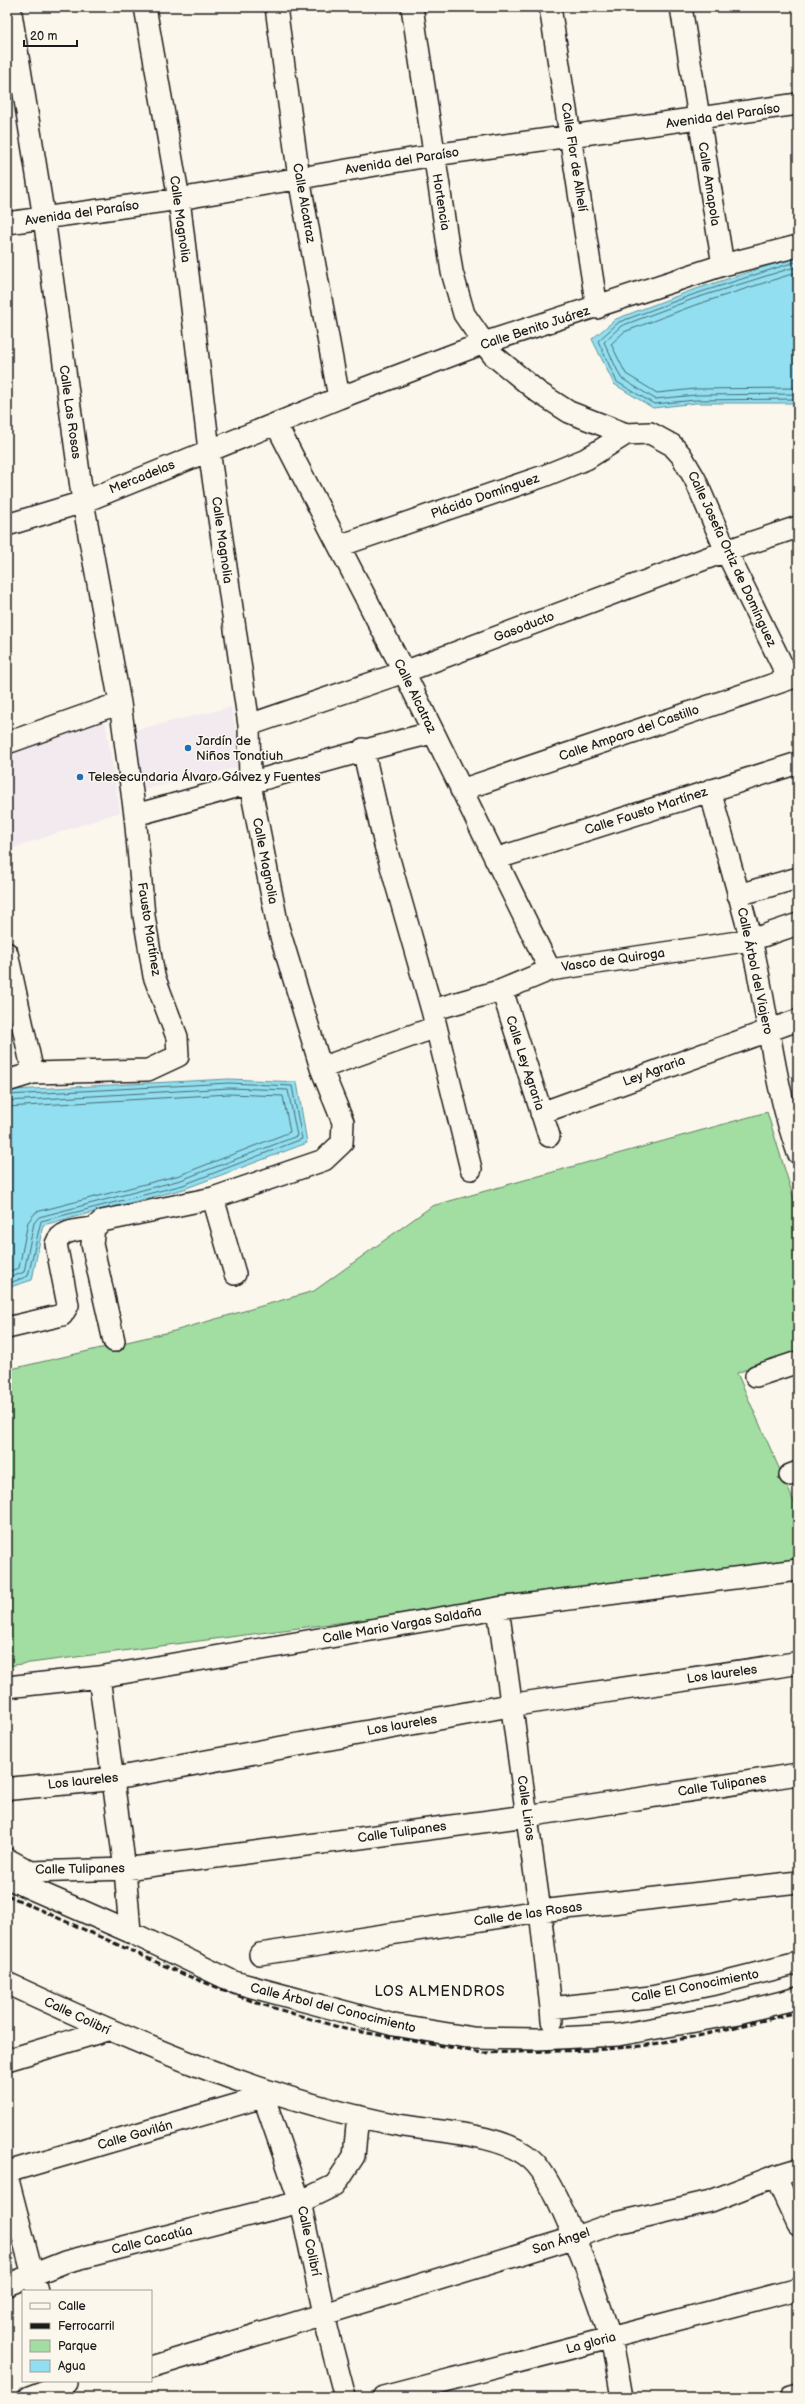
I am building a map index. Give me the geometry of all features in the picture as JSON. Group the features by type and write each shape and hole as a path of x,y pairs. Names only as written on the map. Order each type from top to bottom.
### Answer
{"street":[{"name":"Calle Las Rosas","path":"10,7 44,218 83,502 120,703 135,815"},
{"name":"Calle Magnolia","path":"7,1328 62,1315 68,1305 56,1244 58,1237 65,1233 94,1228 102,1221 213,1198 324,1160 342,1143 343,1122 321,1068 278,927 250,784 249,725 209,450 179,199 145,7"},
{"name":"Calle Alcatraz","path":"276,7 299,178 340,398"},
{"name":"Hortencia","path":"412,7 452,272 464,314 484,343"},
{"name":"Calle Flor de Alhelí","path":"550,7 597,308"},
{"name":"Calle Amapola","path":"681,7 723,265"},
{"name":"Avenida del Paraíso","path":"7,223 179,199 434,155 571,138 798,104"},
{"name":"Calle Benito Juárez","path":"276,424 484,343 597,308 723,265 798,246"},
{"name":"Calle Josefa Ortiz de Domínguez","path":"484,343 499,360 538,392 569,412 626,434 650,433 672,445 696,479 726,551 794,678"},
{"name":"Calle Alcatraz","path":"276,424 404,672 432,733 550,970"},
{"name":"Mercadelas","path":"7,525 83,502 276,424"},
{"name":"Plácido Domínguez","path":"339,546 507,490 572,465 586,459 626,434"},
{"name":"Gasoducto","path":"249,725 404,672 726,551 798,527"},
{"name":"Calle Amparo del Castillo","path":"461,790 794,678"},
{"path":"7,743 120,703"},
{"path":"135,815 250,784 363,749 432,733"},
{"path":"363,749 385,845 434,1019 471,1169"},
{"name":"Calle Fausto Martínez","path":"495,859 798,763"},
{"name":"Calle Árbol del Viajero","path":"710,790 751,940 767,1030 794,1128 798,1153"},
{"name":"Fausto Martínez","path":"7,1081 33,1073 148,1070 178,1056 178,1037 154,976 144,916 135,815"},
{"path":"738,895 798,878"},
{"name":"Vasco de Quiroga","path":"321,1068 550,970 751,940 798,924"},
{"path":"7,953 33,1073"},
{"name":"Calle Ley Agraria","path":"502,990 549,1136"},
{"name":"Ley Agraria","path":"541,1113 798,1020"},
{"path":"213,1198 235,1274"},
{"path":"94,1228 92,1244 114,1341"},
{"path":"756,1376 798,1362"},
{"name":"Calle Mario Vargas Saldaña","path":"7,1687 99,1677 498,1608 798,1570"},
{"name":"Calle Lirios","path":"498,1608 540,1911 551,2008"},
{"name":"Los laureles","path":"7,1789 112,1779 512,1705 798,1663"},
{"path":"99,1677 125,1869 130,1932"},
{"name":"Calle Tulipanes","path":"7,1859 31,1872 125,1869 527,1816 798,1774"},
{"name":"Calle Árbol del Conocimiento","path":"7,1878 130,1932 234,1982 324,2008 394,2025 473,2038 553,2038 618,2035 734,2014 798,1998"},
{"name":"Calle de las Rosas","path":"260,1954 540,1911 798,1882"},
{"name":"Calle El Conocimiento","path":"551,2008 651,1997 715,1984 798,1963"},
{"name":"Calle Colibrí","path":"7,1983 107,2030 262,2093 358,2116 506,2143 532,2159 550,2182 573,2238"},
{"path":"551,2008 553,2038"},
{"path":"7,2060 107,2030"},
{"name":"Calle Colibrí","path":"262,2093 300,2202 345,2397"},
{"name":"Calle Gavilán","path":"7,2172 262,2093"},
{"name":"Calle Cacatúa","path":"7,2285 35,2282 65,2262 300,2202 334,2186 354,2156 358,2116"},
{"name":"San Ángel","path":"152,2367 325,2315 573,2238 612,2224 711,2201 775,2176 798,2170"},
{"path":"7,2176 35,2282"},
{"path":"775,2176 798,2225"},
{"path":"573,2238 610,2338 622,2397"},
{"name":"La gloria","path":"383,2397 798,2289"},
{"path":"29,2397 67,2387"},
{"path":"791,2397 798,2395"}],"shaded area":[{"name":"Jardín de Niños Tonatiuh","path":"231,707 244,766 138,791 135,730"},
{"name":"Telesecundaria Álvaro Gálvez y Fuentes","path":"105,719 120,812 7,850 7,752"}],"green space":[{"path":"767,1112 798,1212 798,1350 737,1373 798,1511 798,1563 7,1666 7,1370 174,1331 314,1291 432,1206"}],"water":[{"path":"798,256 798,403 696,403 653,408 614,384 592,339 616,319 690,291"},
{"path":"229,1079 297,1082 307,1143 184,1189 43,1225 32,1280 7,1288 7,1092 13,1090"}],"railway":[{"path":"7,1895 183,1974 257,2003 345,2029 483,2053 593,2050 642,2046 698,2036 798,2012"}],"place":[{"name":"Jardín de Niños Tonatiuh","path":"188,748"},
{"name":"Telesecundaria Álvaro Gálvez y Fuentes","path":"80,777"}],"district":[{"name":"LOS ALMENDROS","path":"440,1991"}]}
